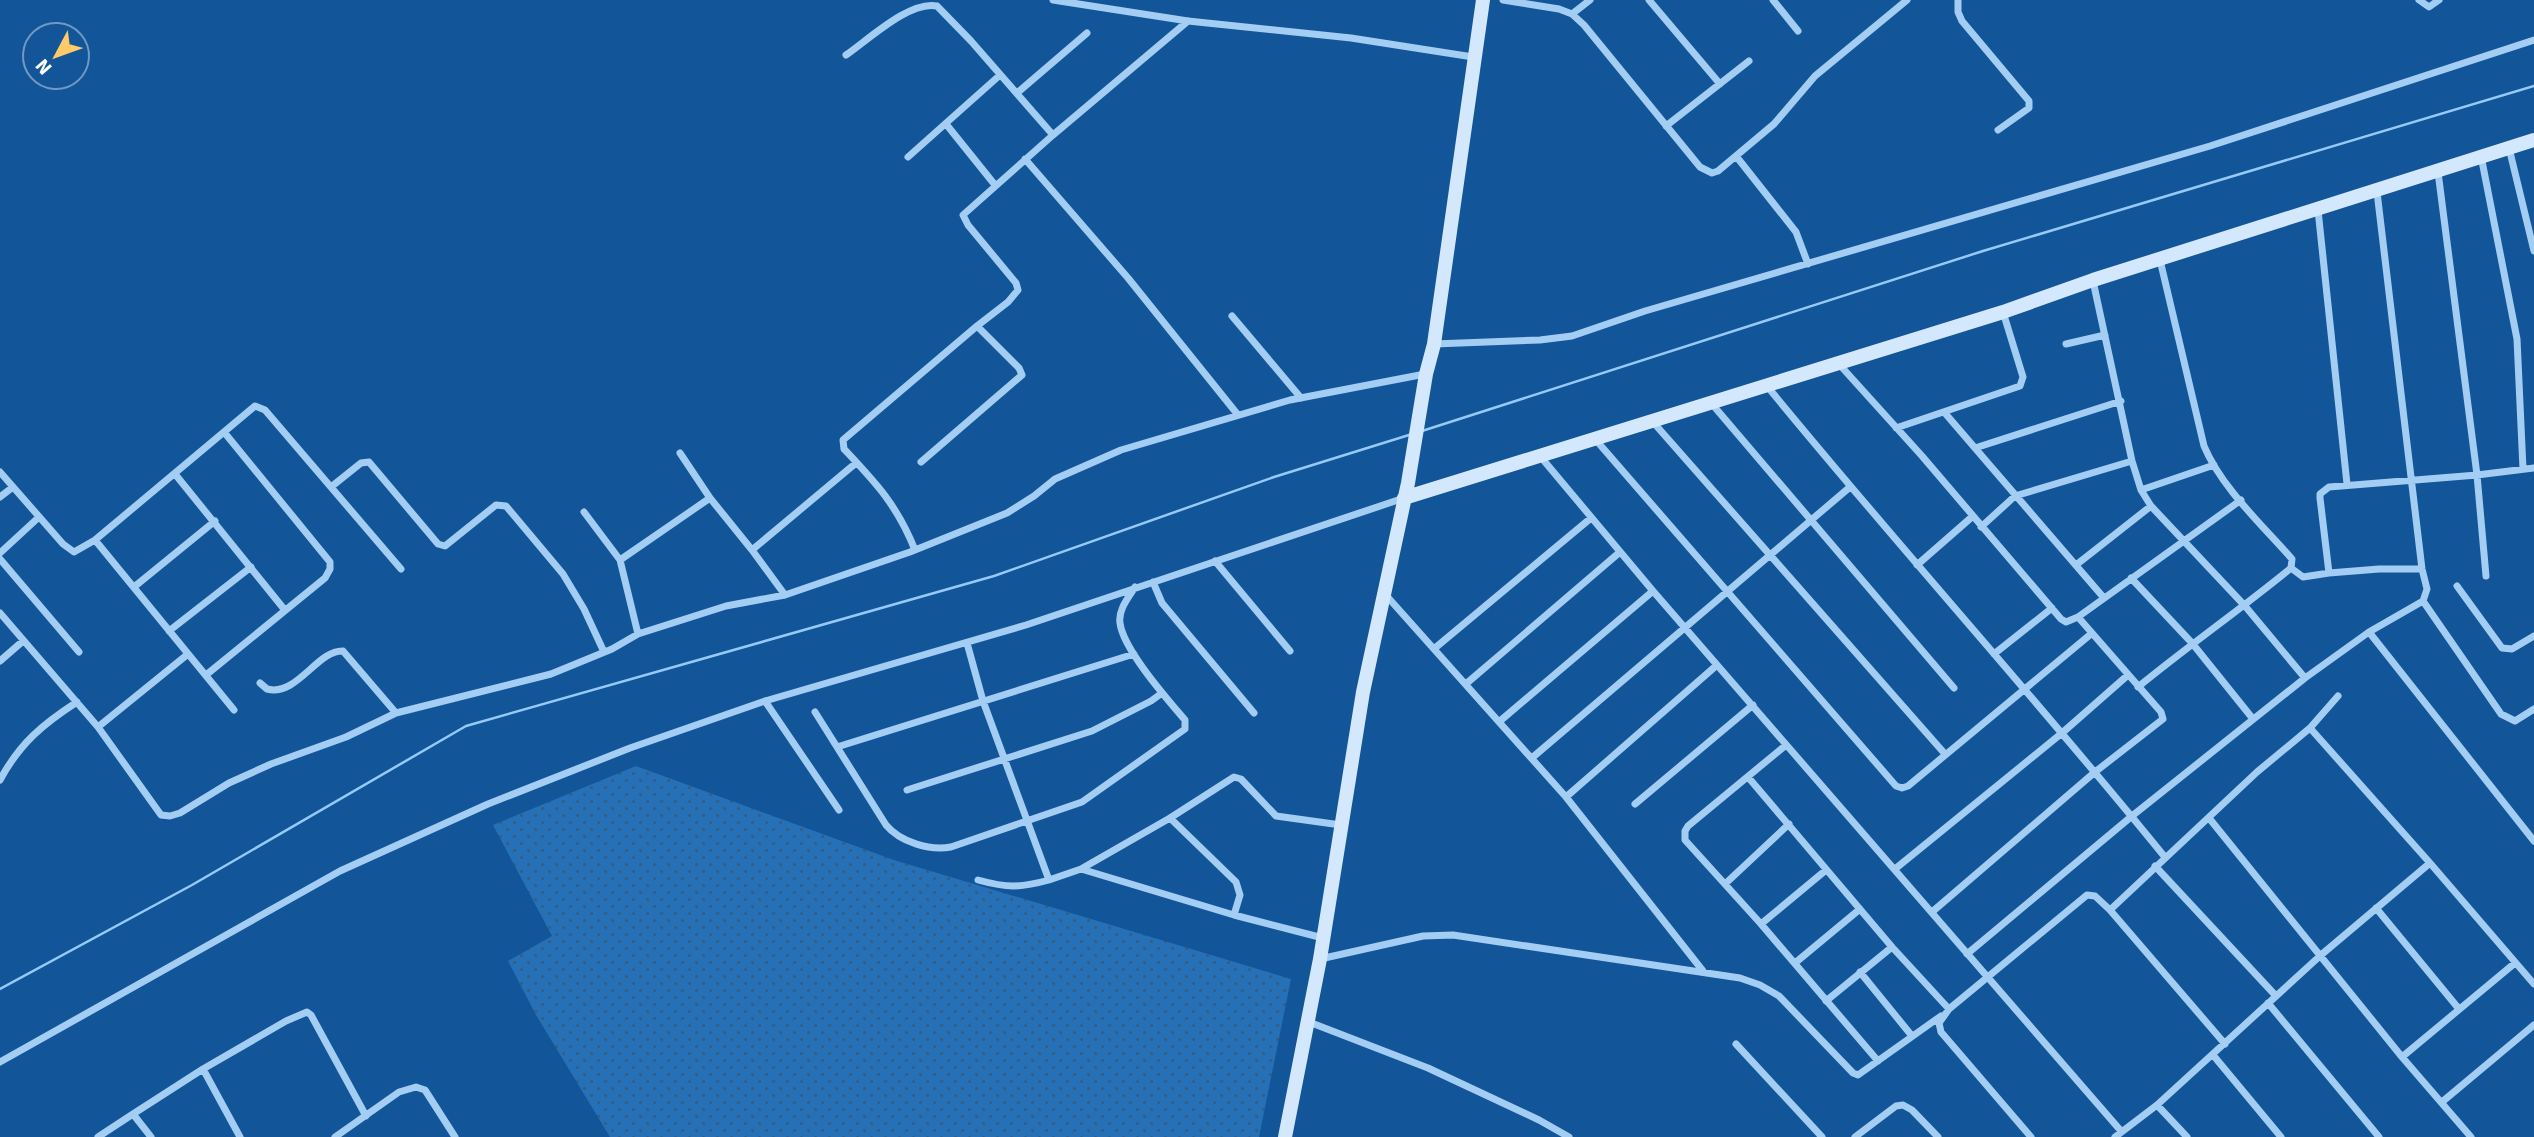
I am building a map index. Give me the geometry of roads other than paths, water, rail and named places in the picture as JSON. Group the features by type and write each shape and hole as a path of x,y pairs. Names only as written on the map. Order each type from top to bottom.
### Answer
{"street":[{"path":"1053,0 1188,21 1351,38 1473,57"},
{"path":"1285,1137 1309,1022 1363,692 1408,483 1425,380 1434,344 1483,0"},
{"path":"1503,0 1572,14 1705,171 1712,173 1718,171 1774,124 1815,76 1907,0"},
{"path":"1572,14 1590,0"},
{"path":"1649,0 1720,84"},
{"path":"1773,0 1798,30"},
{"path":"1958,0 1958,12 1962,21 2029,101 2029,108 1998,130"},
{"path":"2419,0 2429,7 2438,0"},
{"path":"846,55 898,17 921,5 937,6 1053,135"},
{"path":"915,550 892,503 844,449 842,445 846,436 1008,302 1018,289 963,218 968,208 1188,21"},
{"path":"1017,93 1087,33"},
{"path":"1434,344 1540,341 1572,336 1645,311 2197,150 2534,40"},
{"path":"1666,126 1749,61"},
{"path":"908,157 1000,75"},
{"path":"946,124 995,185"},
{"path":"0,1062 340,871 488,804 617,753 765,701 967,643 1404,498 2003,312 2093,280 2534,140"},
{"path":"2509,148 2534,251"},
{"path":"1736,156 1796,232 1808,264"},
{"path":"2481,156 2517,339 2523,469"},
{"path":"1025,159 1128,278 1238,415"},
{"path":"2438,172 2477,475 2486,576"},
{"path":"1967,954 2132,816 2305,678 2369,632 2423,601 2427,589 2422,569 2377,192"},
{"path":"2318,210 2347,484"},
{"path":"2138,687 2291,568 2292,559 2214,466 2204,446 2160,260"},
{"path":"2093,280 2141,490 2151,506 2245,606 2305,678"},
{"path":"1896,428 2016,388 2023,382 2003,312"},
{"path":"1231,316 1301,398"},
{"path":"921,462 1022,375 1019,368 977,326"},
{"path":"2066,344 2105,335"},
{"path":"1838,363 2066,622 2078,617 2241,500"},
{"path":"0,613 98,727 161,815 170,816 250,773 346,737 396,713 551,674 638,635 726,606 785,595 915,550 1007,513 1055,479 1110,454 1301,398 1425,380"},
{"path":"1765,384 2164,856"},
{"path":"1975,448 2121,401"},
{"path":"1711,403 1954,688"},
{"path":"0,472 69,550 74,552 95,540 255,406 261,407 401,569"},
{"path":"1944,412 2104,598"},
{"path":"1653,422 1945,754"},
{"path":"206,675 325,578 330,569 330,562 224,432"},
{"path":"1595,439 1896,786 1908,786 2091,634"},
{"path":"680,453 710,498 785,595"},
{"path":"1540,456 1653,591 1932,912 2118,1134 2157,1105 2321,955 2430,863"},
{"path":"1981,527 2015,496 2133,461"},
{"path":"331,487 361,463 369,462 438,544 444,546 496,505 506,506 563,574 584,609 604,652"},
{"path":"752,550 856,463"},
{"path":"2141,490 2214,466"},
{"path":"2329,573 2320,494 2329,487 2534,468"},
{"path":"175,474 284,609"},
{"path":"0,498 13,487"},
{"path":"1533,757 1850,487"},
{"path":"620,560 710,498"},
{"path":"2076,565 2151,506"},
{"path":"584,513 620,560 638,635"},
{"path":"1917,565 1973,516"},
{"path":"0,553 39,517"},
{"path":"1435,648 1591,518"},
{"path":"134,587 215,521"},
{"path":"95,540 234,710"},
{"path":"1467,683 1620,552"},
{"path":"0,559 79,652"},
{"path":"1214,561 1290,651"},
{"path":"169,631 251,567"},
{"path":"2291,568 2303,577 2379,569 2422,569"},
{"path":"2131,579 2192,643 2253,719"},
{"path":"1153,582 1162,603 1254,713"},
{"path":"2457,586 2502,648 2512,649 2534,636"},
{"path":"816,712 886,825 898,836 934,849 941,849 1082,802 1185,729 1185,720 1134,654 1119,621 1124,604 1135,587"},
{"path":"1500,721 1653,591"},
{"path":"1384,593 1533,757 1703,972"},
{"path":"2423,601 2501,714 2515,721 2534,709"},
{"path":"1994,654 2052,608"},
{"path":"1932,912 2095,772 2163,719 2161,712 2078,617"},
{"path":"2369,632 2534,841"},
{"path":"0,661 23,641"},
{"path":"967,643 983,701 1049,880"},
{"path":"260,683 267,689 281,690 331,654 343,651 396,713"},
{"path":"98,727 188,654"},
{"path":"837,747 1134,654"},
{"path":"1566,797 1717,665"},
{"path":"1895,869 2128,676"},
{"path":"907,790 1092,731 1151,701 1162,692"},
{"path":"2110,910 2164,856 2310,728 2338,696"},
{"path":"765,701 839,810"},
{"path":"0,780 35,731 77,702"},
{"path":"1635,804 1753,705"},
{"path":"2310,728 2534,984"},
{"path":"1786,745 1685,831 1685,840 1878,1061"},
{"path":"978,880 1009,887 1025,887 1081,869 1170,818 1231,778 1238,777 1276,816 1341,825"},
{"path":"1748,777 1892,947 1949,1009"},
{"path":"1170,818 1236,883 1240,895 1234,915"},
{"path":"2208,818 2402,1057 2471,1137"},
{"path":"1725,884 1789,824"},
{"path":"2155,866 2276,996"},
{"path":"1081,869 1234,915 1323,938"},
{"path":"1761,924 1826,870"},
{"path":"1320,959 1423,936 1453,934 1740,978 1779,996 1853,1073 1863,1074 1941,1016 2087,895 2095,896 2110,910 2225,1044"},
{"path":"2376,908 2459,1009"},
{"path":"1795,963 1860,909"},
{"path":"1826,1001 1892,947"},
{"path":"2402,1057 2515,963"},
{"path":"1860,972 1912,1036"},
{"path":"2268,1003 2379,1137"},
{"path":"98,1137 203,1069 286,1021 307,1012 366,1116"},
{"path":"1941,1016 1938,1023 1941,1032 2031,1137"},
{"path":"1309,1022 1428,1068 1569,1137"},
{"path":"2442,1102 2534,1025"},
{"path":"1736,1044 1822,1137"},
{"path":"2213,1055 2281,1137"},
{"path":"203,1069 240,1137"},
{"path":"335,1137 399,1092 416,1087 425,1090 454,1137"},
{"path":"1854,1137 1896,1106 1903,1105 1912,1110 1938,1137"},
{"path":"2157,1105 2186,1137"},
{"path":"133,1114 151,1137"}],"waterway":[{"path":"1422,431 1983,251 2534,86"},
{"path":"0,989 192,885 466,726 994,576 1274,477 1409,435"}]}
